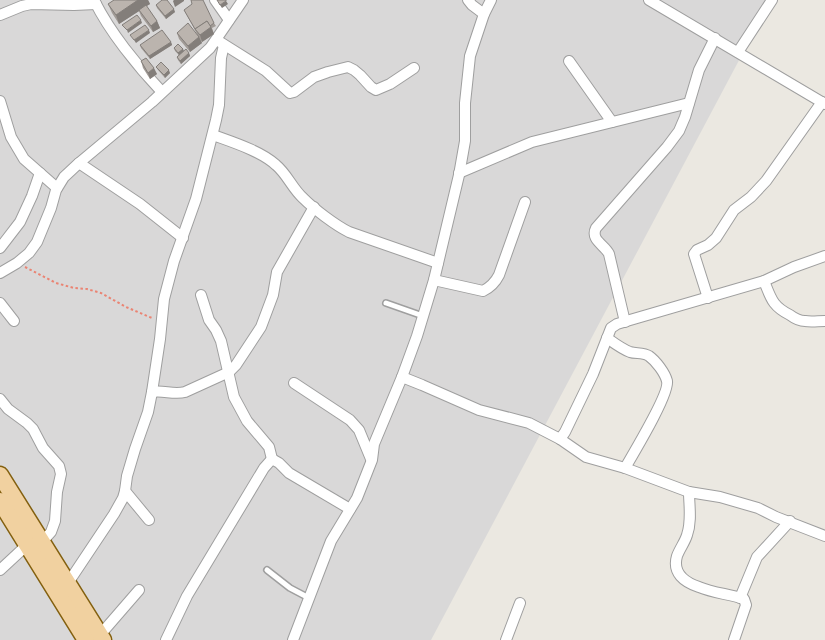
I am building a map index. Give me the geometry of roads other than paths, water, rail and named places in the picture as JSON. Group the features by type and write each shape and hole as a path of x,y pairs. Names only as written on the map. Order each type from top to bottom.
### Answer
{"main road":[{"path":"0,475 35,544 96,638"},
{"path":"0,501 68,583 96,638"}],"street":[{"path":"215,0 229,20"},
{"path":"68,583 123,498 127,476 148,412 160,339 164,299 174,260 196,199 213,135 219,105 220,42 229,20 243,0"},
{"path":"468,0 484,14"},
{"path":"293,640 331,541 357,498 372,460 374,444 417,336 434,280 459,173 465,141 465,103 470,56 484,14 491,0"},
{"path":"649,0 823,103 766,181 751,197 734,210 716,238 694,254 708,298"},
{"path":"738,52 772,0"},
{"path":"0,15 31,4 74,5 95,2 119,40 150,80 162,92"},
{"path":"625,322 610,254 594,238 594,233 596,228 680,131 686,117 699,70 715,38"},
{"path":"0,273 29,253 37,242 64,177 210,48 220,42"},
{"path":"220,42 266,71 290,93 314,77 348,67 360,74 376,90 390,84 414,68"},
{"path":"569,61 612,122"},
{"path":"0,101 11,137 24,159 58,188"},
{"path":"459,173 532,142 689,103"},
{"path":"213,135 267,158 276,165 302,198 339,227 438,263"},
{"path":"79,163 140,204 183,238"},
{"path":"0,248 20,222 40,174"},
{"path":"434,280 484,292 490,288 499,275 525,202"},
{"path":"152,392 161,391 177,394 185,392 229,372 236,366 261,327 273,295 277,272 314,207"},
{"path":"560,439 593,374 611,328 617,324 764,281 794,267 825,256"},
{"path":"764,281 775,306 782,311 798,320 825,321"},
{"path":"201,295 209,320 222,341 234,397 247,421 269,447 272,459 289,473 350,509"},
{"path":"0,304 14,321"},
{"path":"607,338 632,353 648,355 665,375 667,382 667,389 625,468"},
{"path":"402,377 479,410 529,423 560,439 586,457 599,462 625,468 689,492 720,497 758,508 825,536"},
{"path":"294,383 354,425 359,430 372,460"},
{"path":"0,399 8,409 33,429 42,448 59,466 61,474 57,492 55,522 51,532 0,570"},
{"path":"166,640 192,588 264,468 272,459"},
{"path":"125,491 149,520"},
{"path":"689,492 690,522 688,534 677,556 676,566 679,575 687,582 700,588 744,599 746,605 734,640"},
{"path":"740,598 757,557 790,522"},
{"path":"96,638 139,590"},
{"path":"506,640 520,603"}],"lane":[{"path":"386,303 423,316"},
{"path":"267,570 290,588 310,598"}]}
